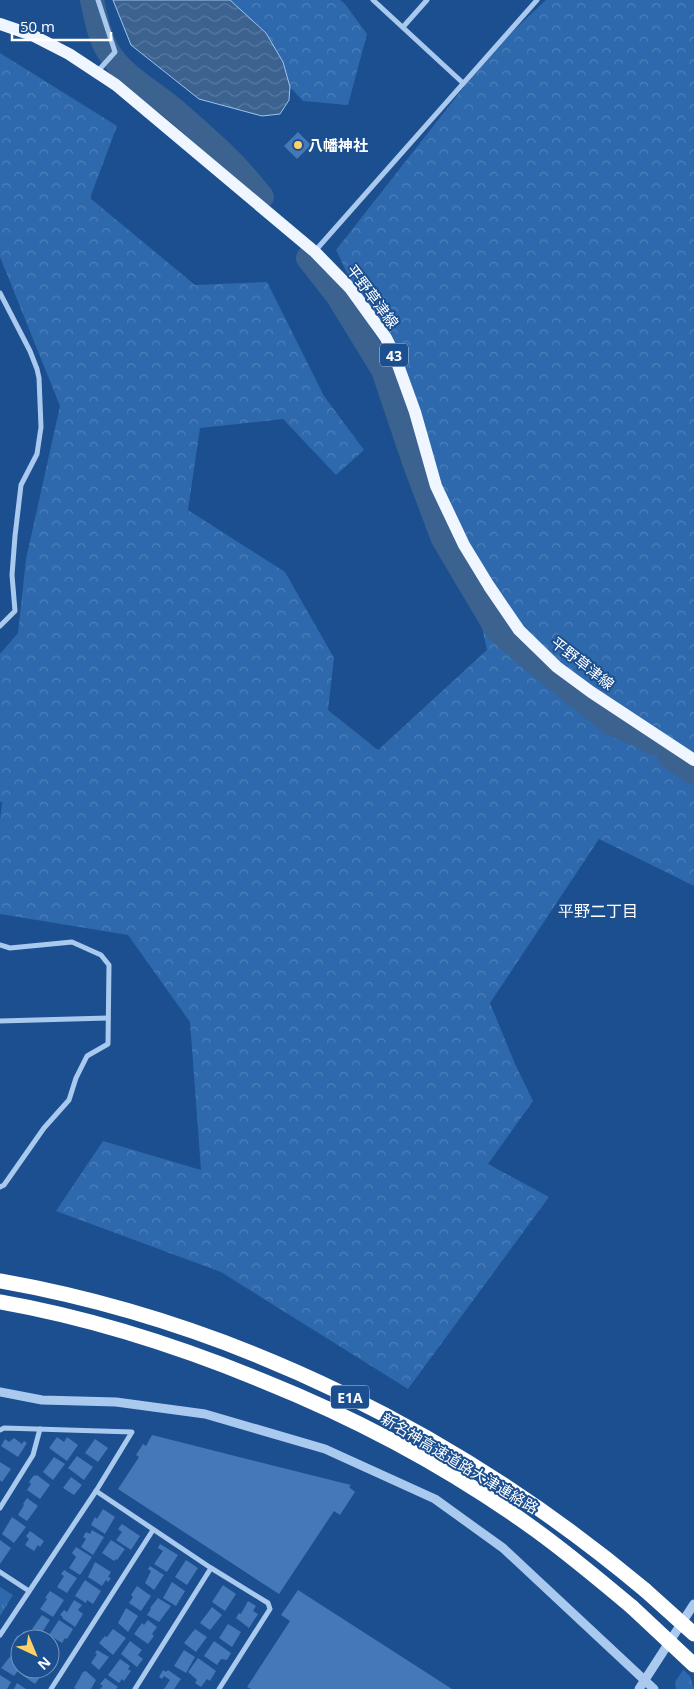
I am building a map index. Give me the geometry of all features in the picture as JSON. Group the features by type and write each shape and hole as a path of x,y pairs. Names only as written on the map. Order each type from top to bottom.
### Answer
{"highway":[{"name":"新名神高速道路大津連絡路","path":"0,1282 108,1305 169,1324 249,1353 327,1385 397,1420 501,1482 603,1554 694,1634"},
{"name":"新名神高速道路大津連絡路","path":"6,1303 112,1328 167,1344 309,1400 369,1428 432,1463 536,1530 632,1607 694,1665"}],"main road":[{"name":"平野草津線","path":"0,24 32,36 98,71 315,252 350,288 386,338 394,354 415,412 436,486 464,546 519,630 556,667 694,760"}],"street":[{"path":"98,0 115,52 98,71"},
{"path":"372,0 464,83"},
{"path":"403,27 427,0"},
{"path":"315,252 537,0"},
{"path":"0,293 30,351 37,369 41,427 37,454 21,485 12,575 15,612 0,626"},
{"path":"0,945 10,948 72,942 101,955 109,965 108,1044 87,1056 76,1078 69,1100 44,1128 4,1185 0,1187"},
{"path":"0,1021 108,1018"},
{"path":"0,1392 42,1400 116,1402 204,1414 325,1449 434,1499 503,1548 654,1689"},
{"path":"0,1430 4,1428 132,1432 96,1491 0,1635"},
{"path":"0,1508 33,1455 40,1429"},
{"path":"96,1491 211,1568 268,1603 270,1609 219,1689"},
{"path":"51,1689 153,1530"},
{"path":"135,1689 211,1568"},
{"path":"0,1572 29,1591"},
{"path":"639,1689 694,1604"}],"green space":[{"path":"230,0 340,0 345,4 367,34 348,105 303,101 290,87 283,62 266,33"},
{"path":"546,0 694,0 694,886 599,839 490,1003 515,1064 533,1101 488,1164 549,1197 408,1389 221,1272 56,1211 103,1141 201,1170 190,1022 128,935 0,914 0,820 2,802 0,802 0,654 18,633 26,559 60,406 0,257 0,53 117,126 90,198 195,285 267,282 324,396 364,450 336,475 283,419 200,428 188,510 285,572 334,658 328,710 378,750 487,650 464,545 419,423 336,250 493,50"},
{"path":"0,1587 13,1595 0,1616"},
{"path":"683,1670 690,1676 694,1689 676,1689 675,1682"}],"water":[{"path":"113,0 230,0 266,33 283,62 290,87 289,100 280,114 262,116 199,99 131,45"}],"building":[{"name":"八幡神社","path":"298,132 311,145 297,159 284,146"},
{"path":"152,1435 351,1485 349,1487 355,1492 340,1515 334,1511 279,1594 118,1489 139,1457 136,1455 143,1444 146,1446"},
{"path":"57,1437 64,1442 67,1437 78,1445 67,1461 49,1448"},
{"path":"14,1438 22,1444 24,1441 27,1443 18,1457 1,1446 5,1439 9,1442"},
{"path":"95,1439 108,1448 98,1462 85,1453"},
{"path":"77,1456 93,1467 84,1480 68,1468"},
{"path":"54,1457 65,1464 53,1480 43,1472"},
{"path":"0,1462 11,1469 2,1482 0,1480"},
{"path":"34,1475 37,1475 50,1485 40,1499 27,1490 31,1484 29,1482"},
{"path":"71,1477 82,1485 74,1495 63,1488"},
{"path":"27,1498 38,1506 27,1521 18,1515"},
{"path":"103,1509 115,1517 105,1534 91,1525 95,1517 97,1519"},
{"path":"12,1517 26,1527 14,1543 2,1534"},
{"path":"122,1524 140,1536 131,1550 116,1540 122,1532 118,1529"},
{"path":"92,1530 104,1537 93,1555 81,1547 86,1539 83,1537 86,1532 90,1534"},
{"path":"30,1531 44,1541 34,1551 25,1545 29,1539 26,1536"},
{"path":"0,1540 11,1548 0,1564"},
{"path":"111,1540 125,1549 117,1560 114,1561 102,1553"},
{"path":"160,1544 178,1555 167,1572 154,1564 163,1551 158,1548"},
{"path":"76,1547 92,1557 80,1575 69,1568 76,1557 72,1553"},
{"path":"186,1560 198,1568 187,1585 175,1577"},
{"path":"95,1562 111,1572 108,1577 111,1578 108,1582 106,1580 102,1586 88,1577"},
{"path":"150,1566 164,1575 154,1590 145,1583 151,1571 148,1569"},
{"path":"64,1570 77,1578 67,1593 57,1587 64,1576 61,1574"},
{"path":"85,1580 101,1591 93,1604 87,1600 86,1603 75,1596"},
{"path":"172,1582 185,1591 176,1606 163,1598"},
{"path":"223,1585 236,1594 225,1611 212,1602"},
{"path":"137,1586 151,1596 141,1611 129,1603 133,1597 131,1595"},
{"path":"298,1590 452,1689 251,1689 247,1687 290,1621 281,1615"},
{"path":"50,1591 64,1600 53,1617 40,1609"},
{"path":"158,1598 171,1606 159,1622 147,1615"},
{"path":"74,1600 82,1605 78,1610 83,1614 75,1627 60,1615 64,1610 67,1612"},
{"path":"248,1601 256,1606 253,1611 258,1614 249,1628 236,1618 239,1613 241,1614"},
{"path":"212,1607 222,1615 210,1630 200,1623"},
{"path":"126,1608 138,1616 128,1632 118,1623"},
{"path":"42,1615 50,1620 44,1629 32,1629"},
{"path":"59,1620 73,1629 62,1643 60,1642 60,1629 53,1629"},
{"path":"148,1620 157,1627 152,1634 154,1636 148,1644 134,1634 142,1623 144,1625"},
{"path":"228,1624 241,1632 232,1647 219,1638"},
{"path":"113,1629 126,1638 113,1655 99,1643"},
{"path":"195,1629 207,1637 196,1652 184,1643"},
{"path":"130,1641 142,1650 138,1655 143,1659 137,1667 121,1654"},
{"path":"214,1641 231,1653 227,1660 221,1659 217,1665 204,1656"},
{"path":"97,1650 109,1657 99,1670 91,1663 97,1654 95,1653"},
{"path":"184,1650 195,1657 186,1673 174,1666"},
{"path":"10,1657 10,1674 1,1668"},
{"path":"198,1658 216,1671 210,1681 207,1679 201,1687 195,1683 197,1680 188,1672"},
{"path":"120,1659 130,1666 128,1669 131,1671 124,1681 122,1679 119,1683 108,1675"},
{"path":"163,1670 166,1672 168,1670 181,1679 174,1689 164,1689 170,1680 164,1676 162,1679 159,1677"},
{"path":"86,1671 96,1680 91,1689 74,1688 83,1672"},
{"path":"0,1675 11,1682 7,1689 0,1689"},
{"path":"105,1678 118,1687 116,1689 100,1689 103,1686 100,1684"},
{"path":"28,1679 39,1679 35,1684"},
{"path":"17,1683 26,1689 14,1689"}],"waterway":[{"path":"92,0 102,40 115,61 131,77 168,105 211,142 243,174 262,197"},
{"path":"308,258 337,295 383,370 414,462 443,539 497,630 609,722 652,743"},
{"path":"669,756 694,773"}],"place":[{"name":"八幡神社","path":"298,145"}],"district":[{"name":"平野二丁目","path":"598,911"}]}
